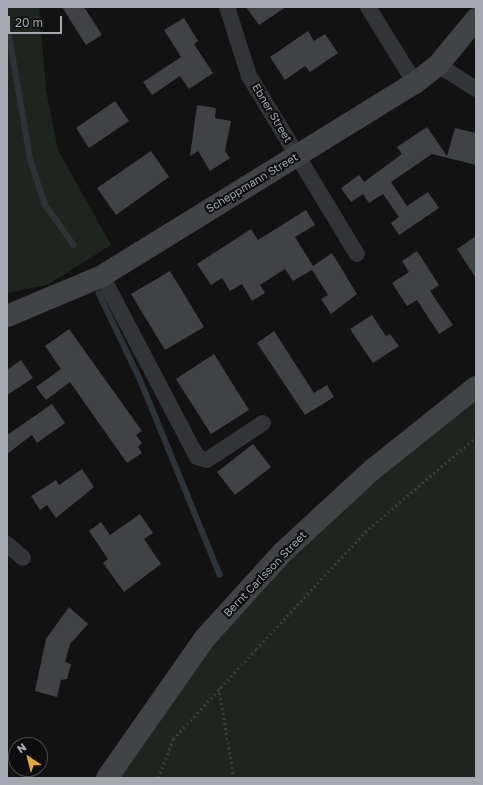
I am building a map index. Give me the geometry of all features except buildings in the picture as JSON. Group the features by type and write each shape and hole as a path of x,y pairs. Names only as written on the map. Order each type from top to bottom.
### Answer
{"street":[{"name":"Ebner Street","path":"227,7 249,76 357,254"},
{"path":"368,7 415,83"},
{"name":"Scheppmann Street","path":"7,316 102,276 415,83 438,65 476,19"},
{"path":"438,65 476,89"},
{"path":"102,276 197,457 207,460 263,423"},
{"name":"Bernt Carlsson Street","path":"107,778 205,638 282,553 372,470 476,387"},
{"path":"7,544 23,558"}],"path":[{"path":"158,778 173,739 219,688 365,532 476,437"},
{"path":"219,688 234,778"}],"shaded area":[{"path":"7,7 39,7 46,90 58,150 111,245 47,285 7,293"},
{"path":"476,387 476,778 107,778 205,638"}],"waterway":[{"path":"7,22 31,161 45,204 74,245"},
{"path":"99,293 141,381 220,575"}]}
